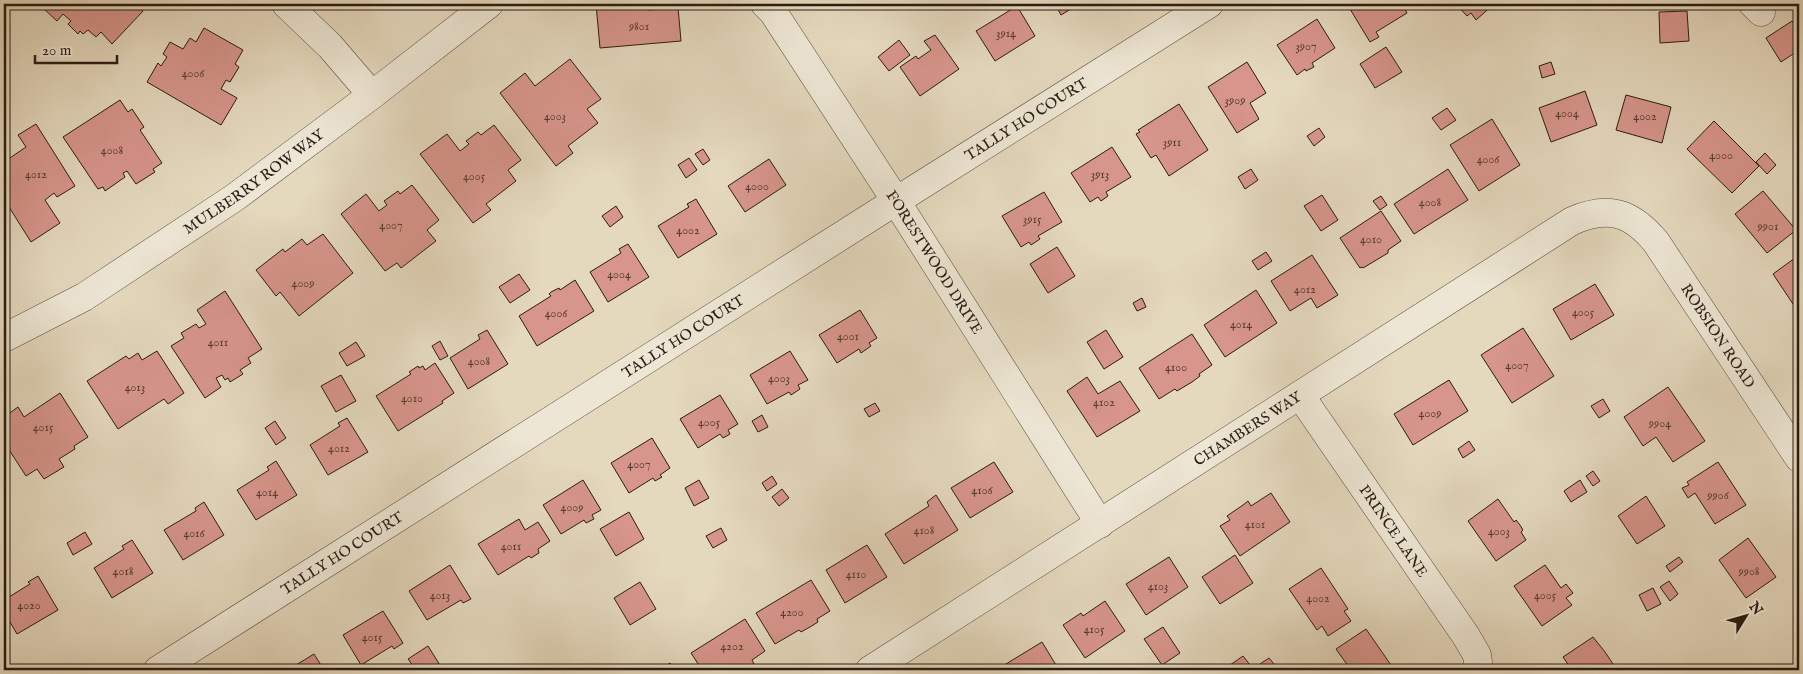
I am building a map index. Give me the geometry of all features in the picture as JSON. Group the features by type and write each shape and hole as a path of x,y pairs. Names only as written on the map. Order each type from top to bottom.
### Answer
{"street":[{"path":"286,4 330,46 372,95"},
{"name":"MULBERRY ROW WAY","path":"4,338 84,297 234,198 372,95 489,4"},
{"name":"FORESTWOOD DRIVE","path":"765,4 896,201 1100,524"},
{"name":"TALLY HO COURT","path":"158,670 1209,4"},
{"name":"CHAMBERS WAY","path":"870,670 1572,221 1587,214 1602,212 1631,218"},
{"name":"ROBSION ROAD","path":"1631,218 1644,228 1656,242 1799,458"},
{"name":"PRINCE LANE","path":"1300,395 1466,636 1477,655 1479,670"}],"building":[{"path":"46,4 135,4 143,11 112,44 101,32 96,37 88,30 83,34 80,31 78,34 68,24 71,21 63,14 57,21 42,7"},
{"path":"596,4 649,4 649,10 678,7 681,41 600,48"},
{"path":"1055,4 1079,4 1061,15"},
{"path":"1358,4 1402,4 1407,13 1376,32 1379,37 1370,42 1350,9"},
{"path":"1456,4 1494,4 1476,20 1471,13 1467,16"},
{"path":"1017,6 1035,36 995,61 976,31"},
{"path":"1687,11 1689,41 1660,43 1659,12"},
{"path":"1317,19 1335,48 1312,63 1314,67 1306,71 1305,69 1297,75 1277,45"},
{"path":"1792,21 1799,33 1799,50 1781,62 1766,38"},
{"path":"204,28 243,50 235,64 239,67 230,82 226,80 221,89 237,98 221,125 147,82 158,63 161,66 167,57 163,54 170,42 183,49 190,38 196,42"},
{"path":"935,35 959,69 920,96 900,67 916,56 918,59 931,50 924,41"},
{"path":"899,40 910,55 889,71 878,57"},
{"path":"1386,47 1402,72 1375,88 1360,64"},
{"path":"570,59 601,99 587,109 598,123 568,146 573,153 556,166 500,93 525,73 535,86"},
{"path":"1247,62 1266,93 1250,103 1259,119 1237,133 1208,87"},
{"path":"1551,62 1555,74 1542,78 1539,66"},
{"path":"1585,91 1597,125 1551,142 1539,108"},
{"path":"1626,95 1671,107 1662,143 1616,130"},
{"path":"120,100 128,112 132,109 144,127 140,130 162,163 153,169 155,172 136,184 127,171 123,173 125,177 105,191 103,187 98,189 63,137"},
{"path":"1179,104 1208,150 1169,176 1156,155 1151,158 1136,134 1140,132 1138,130"},
{"path":"1447,108 1456,120 1441,130 1432,118"},
{"path":"1492,119 1520,165 1479,191 1450,145"},
{"path":"1714,121 1759,166 1732,193 1687,149"},
{"path":"36,124 75,186 57,197 54,193 45,200 60,223 31,242 4,199 4,162 26,147 18,135"},
{"path":"494,125 521,160 508,170 516,181 486,204 491,210 473,223 420,154 447,134 460,151 469,144 466,141 478,132 481,135"},
{"path":"1319,128 1325,137 1314,146 1307,136"},
{"path":"1112,147 1131,177 1106,192 1108,196 1101,201 1098,197 1090,202 1071,173"},
{"path":"703,149 710,160 703,165 695,154"},
{"path":"1765,153 1776,165 1767,174 1756,162"},
{"path":"689,158 697,170 686,178 678,165"},
{"path":"769,159 786,185 745,212 728,186"},
{"path":"1251,169 1258,180 1245,189 1238,177"},
{"path":"1448,169 1468,200 1414,234 1394,204"},
{"path":"412,185 439,220 427,230 436,241 401,268 397,263 385,271 341,214 366,194 379,211 387,205 384,201 398,191 400,194"},
{"path":"1763,191 1796,230 1767,253 1735,214"},
{"path":"1044,192 1062,222 1038,236 1040,239 1031,245 1029,242 1021,247 1002,216"},
{"path":"1322,195 1338,220 1321,231 1304,206"},
{"path":"1381,196 1387,205 1380,210 1373,201"},
{"path":"696,199 717,234 678,258 658,226 689,207 687,204"},
{"path":"616,206 623,217 610,227 602,216"},
{"path":"1381,211 1401,241 1388,250 1388,253 1360,268 1340,238"},
{"path":"323,234 353,273 299,316 280,292 276,296 256,270 283,249 285,252 302,239 307,245"},
{"path":"628,244 649,277 608,302 590,272 621,253 619,249"},
{"path":"1057,247 1075,276 1048,293 1030,264"},
{"path":"1266,252 1272,261 1258,270 1252,261"},
{"path":"1312,255 1338,295 1317,308 1311,298 1290,311 1271,281"},
{"path":"1799,255 1799,313 1773,274"},
{"path":"519,274 530,290 510,303 499,287"},
{"path":"575,280 594,311 537,346 519,316 551,296 549,294 551,292 559,288 560,290"},
{"path":"1595,284 1614,315 1571,340 1553,309"},
{"path":"1256,290 1277,323 1225,357 1204,325"},
{"path":"225,291 262,349 248,358 251,363 240,370 243,374 230,382 228,378 225,380 222,375 216,378 221,387 205,398 171,346 184,338 181,333 196,324 199,328 206,324 197,310"},
{"path":"1142,298 1146,307 1137,311 1133,303"},
{"path":"860,310 877,338 869,343 871,346 861,353 859,349 837,363 819,335"},
{"path":"1523,328 1554,376 1512,403 1481,355"},
{"path":"487,330 508,364 468,389 450,358 480,339 478,335"},
{"path":"1106,330 1123,357 1104,369 1087,342"},
{"path":"1192,334 1212,365 1199,374 1200,376 1192,382 1177,391 1175,389 1159,399 1139,368"},
{"path":"440,341 448,356 440,360 432,346"},
{"path":"356,342 365,356 347,366 339,353"},
{"path":"157,351 184,393 168,404 164,399 118,429 87,381 126,356 129,359 138,353 142,360"},
{"path":"790,351 808,380 798,385 800,389 791,395 789,392 767,404 750,375"},
{"path":"435,363 454,393 442,401 443,403 398,431 376,396 411,374 409,372 418,366 419,368 423,366 425,370"},
{"path":"341,375 356,401 336,412 321,386"},
{"path":"1087,377 1098,394 1120,381 1140,411 1097,437 1067,391"},
{"path":"1449,380 1468,411 1413,445 1394,414"},
{"path":"1668,387 1705,441 1673,462 1656,437 1643,446 1624,417"},
{"path":"60,393 88,437 74,446 75,449 59,459 64,467 44,479 37,469 26,476 4,442 4,417 18,407 24,417"},
{"path":"720,395 738,424 728,430 730,434 723,438 720,434 698,448 680,419"},
{"path":"1603,399 1610,411 1599,418 1591,406"},
{"path":"875,403 880,411 869,417 864,409"},
{"path":"762,415 768,427 758,432 752,421"},
{"path":"347,418 368,452 328,475 310,445 340,426 338,423"},
{"path":"275,421 286,438 276,445 265,428"},
{"path":"652,438 670,468 660,475 662,477 655,481 653,478 629,493 611,463"},
{"path":"1469,441 1475,450 1463,458 1458,449"},
{"path":"276,461 297,495 256,520 237,490 269,470 267,467"},
{"path":"994,462 1013,492 970,518 951,488"},
{"path":"1718,462 1746,505 1715,524 1695,493 1688,498 1682,488 1689,485 1687,482"},
{"path":"1593,471 1600,481 1593,486 1586,476"},
{"path":"772,476 777,484 767,491 762,483"},
{"path":"583,480 601,510 592,515 594,519 586,523 584,520 561,534 543,505"},
{"path":"699,480 709,498 694,506 685,488"},
{"path":"1580,480 1587,492 1571,502 1564,491"},
{"path":"782,489 789,498 779,506 772,497"},
{"path":"1271,493 1290,522 1240,556 1220,526 1230,520 1227,516 1248,501 1251,506"},
{"path":"936,495 958,530 904,564 885,534 929,506 927,502"},
{"path":"1646,496 1665,526 1637,544 1618,516"},
{"path":"1498,499 1514,522 1516,520 1520,525 1523,530 1521,532 1526,540 1496,561 1468,521"},
{"path":"204,502 224,535 183,560 164,530 196,511 195,508"},
{"path":"629,512 644,539 616,556 600,529"},
{"path":"519,519 525,530 538,522 550,541 538,549 539,553 531,558 529,556 498,575 478,544"},
{"path":"721,528 727,540 713,548 706,536"},
{"path":"85,532 92,544 73,555 67,543"},
{"path":"1748,538 1776,577 1746,598 1719,560"},
{"path":"132,540 153,573 112,598 94,568 124,549 122,546"},
{"path":"867,545 887,577 845,603 826,570"},
{"path":"1235,555 1253,583 1220,604 1202,577"},
{"path":"1169,557 1188,587 1146,615 1126,584"},
{"path":"1679,557 1683,562 1670,572 1666,566"},
{"path":"450,565 471,599 463,603 461,600 427,620 409,591"},
{"path":"1545,565 1561,588 1566,584 1573,593 1566,598 1572,605 1542,626 1514,586"},
{"path":"1321,568 1348,609 1344,611 1351,621 1328,636 1322,626 1317,630 1289,589"},
{"path":"38,576 58,610 17,634 4,612 4,600 30,584 28,582"},
{"path":"811,580 830,611 817,619 818,622 810,627 801,632 799,630 775,644 756,613"},
{"path":"1669,581 1678,594 1670,601 1660,587"},
{"path":"640,582 656,609 630,625 614,598"},
{"path":"1653,588 1661,604 1647,611 1639,595"},
{"path":"1105,601 1125,631 1085,658 1063,625 1081,613 1083,616"},
{"path":"383,611 403,643 394,649 392,646 361,665 343,635"},
{"path":"745,619 765,651 752,660 755,666 749,670 702,670 691,653"},
{"path":"1163,627 1180,653 1162,665 1144,639"},
{"path":"1366,629 1395,670 1351,670 1336,649"},
{"path":"1593,637 1617,670 1572,670 1563,657"},
{"path":"1042,642 1059,670 1003,670 1001,667"},
{"path":"428,646 443,670 416,670 408,659"},
{"path":"314,654 324,670 287,670 301,662"},
{"path":"1243,656 1254,670 1223,670"},
{"path":"1269,658 1278,669 1265,670 1260,664"},
{"path":"670,663 677,670 661,669"}]}
